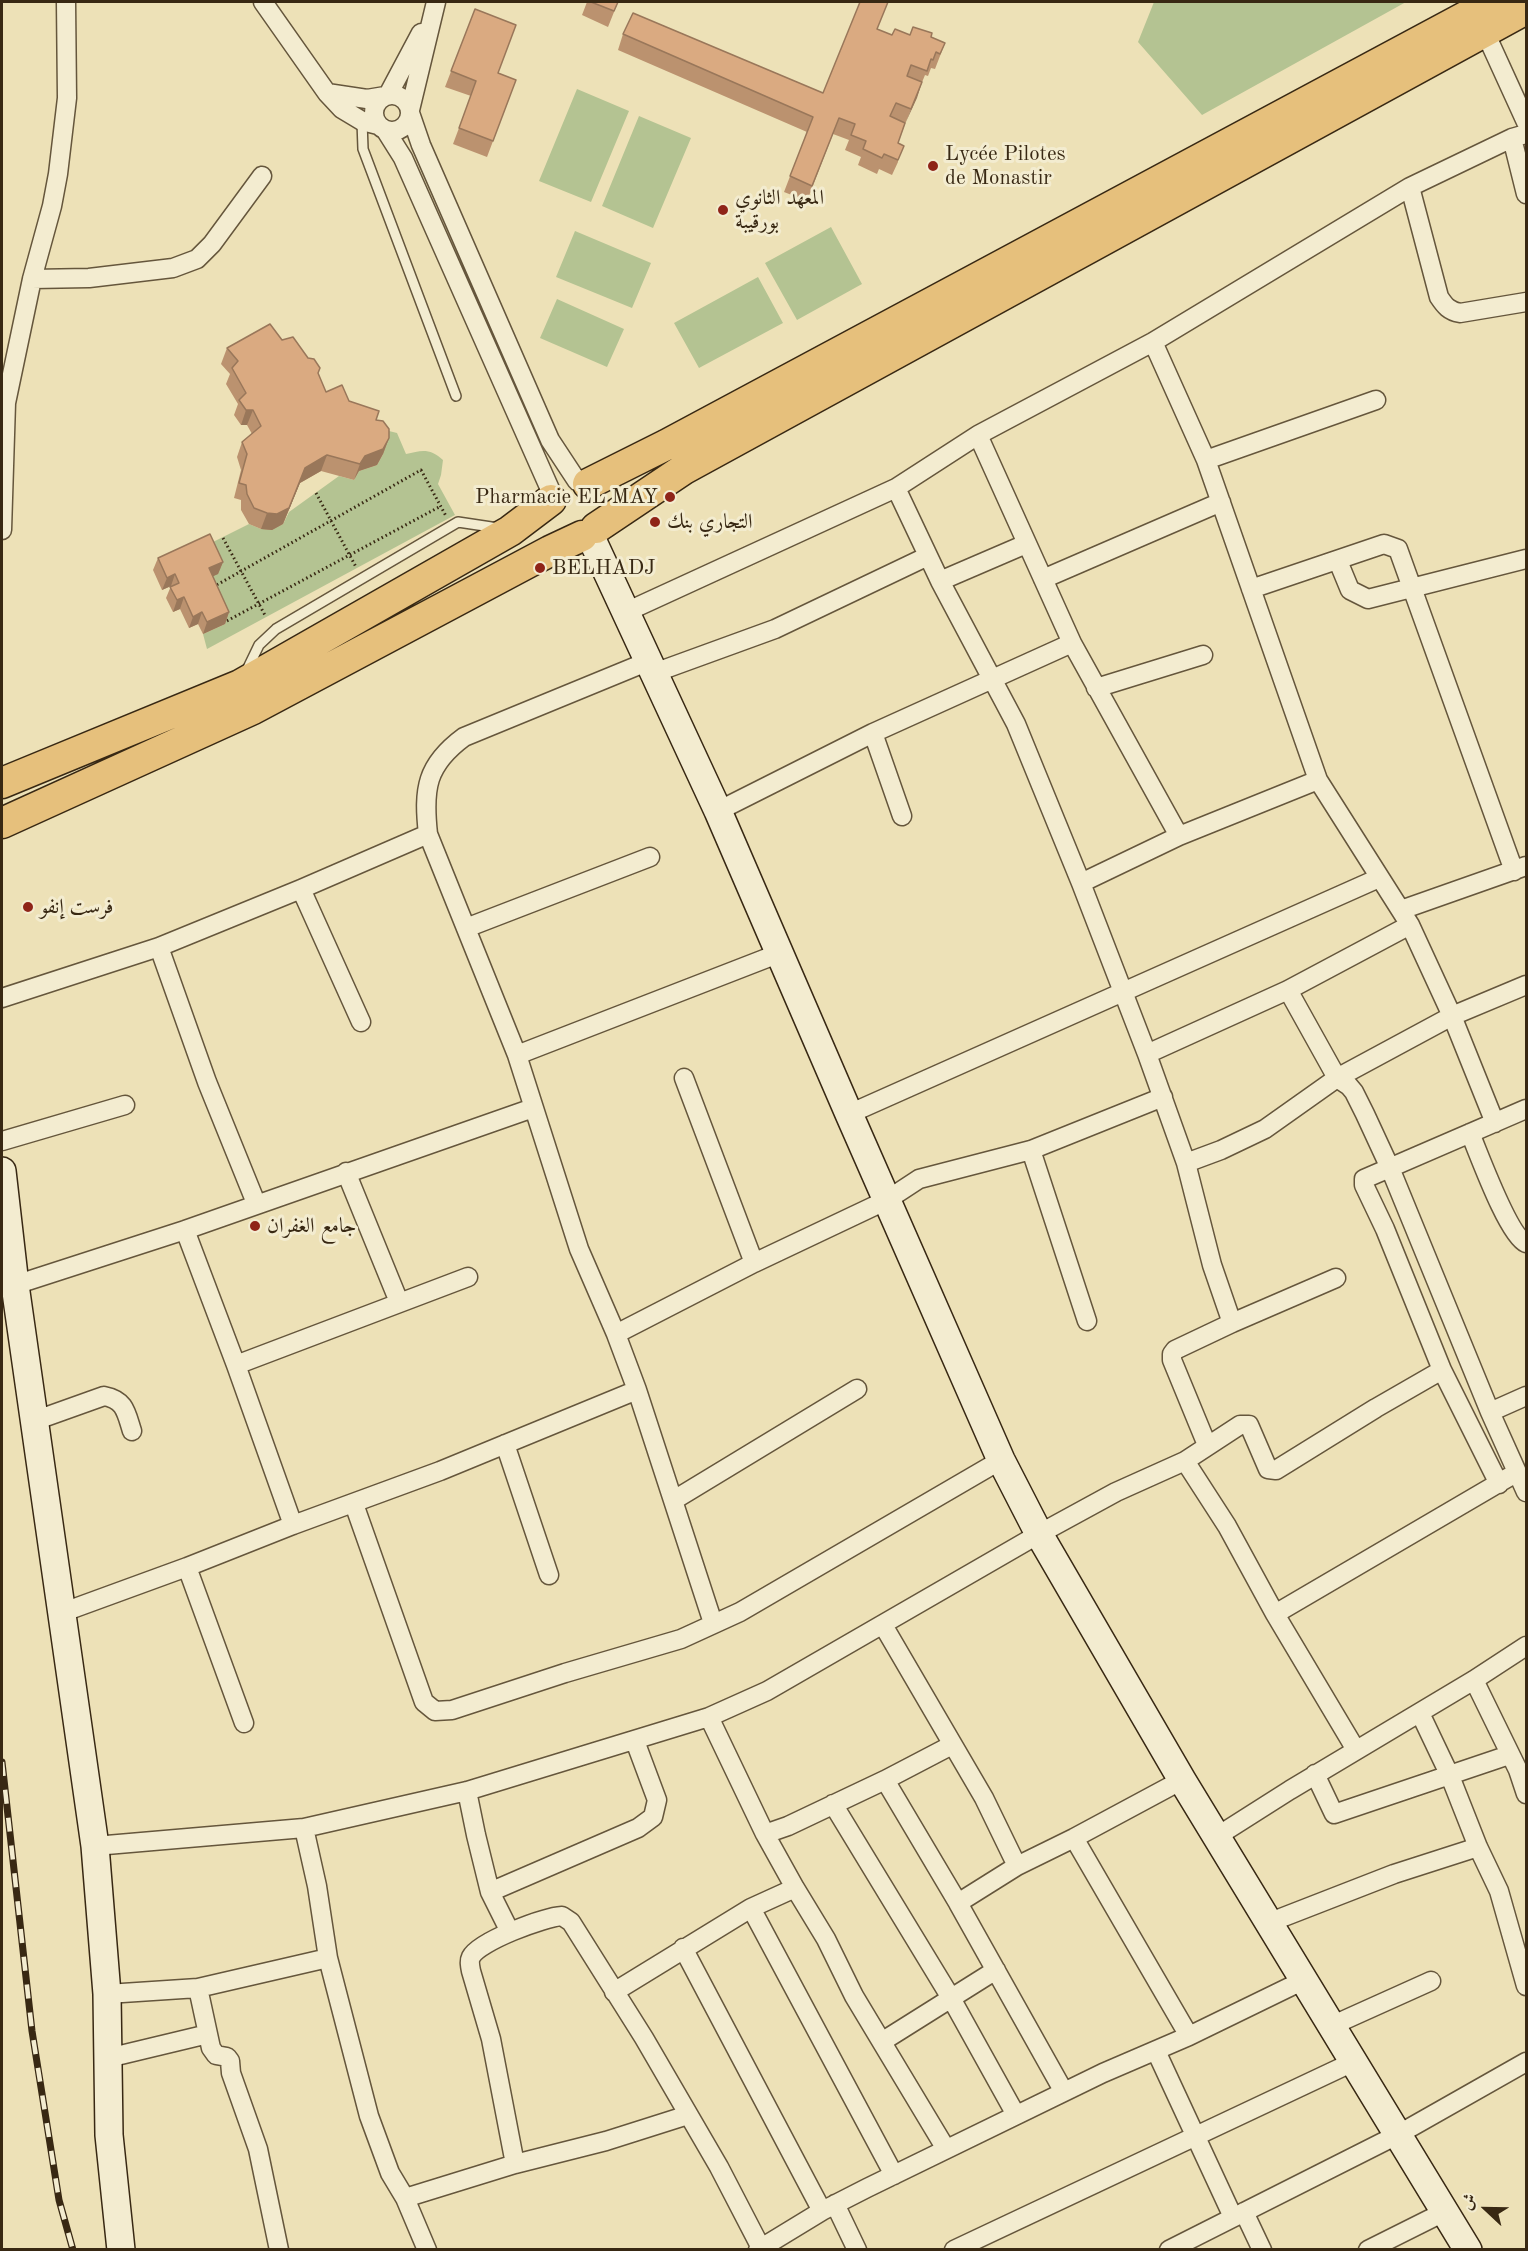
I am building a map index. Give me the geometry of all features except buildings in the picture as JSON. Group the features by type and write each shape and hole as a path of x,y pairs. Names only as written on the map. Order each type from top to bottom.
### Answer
{"main road":[{"path":"2,783 240,685 510,531 567,490 666,445 1493,2"},
{"path":"2,823 253,709 550,550 589,532 705,458 1484,30 1527,9"},
{"path":"595,488 603,503 604,512 589,532 573,536 559,530 550,516 567,490 595,488"}],"street":[{"path":"2,530 6,403 32,279 52,206 58,174 67,98 66,2"},
{"path":"263,2 327,93 342,109 392,132 402,128 409,119 435,5"},
{"path":"435,5 387,96 380,99 374,109 375,126 403,158 567,490"},
{"path":"1484,30 1527,122"},
{"path":"327,93 367,99 394,95 404,100 421,145 549,440 567,490"},
{"path":"626,612 896,488 978,435 1153,342 1410,187 1519,136 1527,194"},
{"path":"32,279 99,277 173,268 197,259 212,243 262,176"},
{"path":"1410,187 1439,297 1444,305 1451,311 1460,313 1527,302"},
{"path":"1153,342 1206,460 1318,780 1406,917 1452,1016 1494,1123"},
{"path":"1206,460 1376,400"},
{"path":"978,435 1072,643 1179,836"},
{"path":"896,488 940,581 1016,724 1081,883 1186,1163 1212,1265 1232,1323"},
{"path":"1043,579 1221,502"},
{"path":"589,532 718,811 1001,1460 1040,1534 1182,1780 1468,2250"},
{"path":"940,581 1026,544"},
{"path":"1147,1054 1288,990 1406,917 1520,868 1398,549 1384,544 1251,589"},
{"path":"713,1623 637,1390 616,1334 579,1249 518,1055 428,834 425,805 429,782 440,759 464,737 652,667 775,629 928,556"},
{"path":"1338,561 1350,590 1368,599 1527,559"},
{"path":"718,811 873,733 1072,643"},
{"path":"1096,688 1203,655"},
{"path":"873,733 902,816"},
{"path":"1081,883 1179,836 1318,780"},
{"path":"2,998 159,947 428,834"},
{"path":"466,928 650,857"},
{"path":"849,1114 1379,878"},
{"path":"301,889 361,1022"},
{"path":"159,947 207,1082 256,1203"},
{"path":"518,1055 780,953"},
{"path":"1186,1163 1221,1150 1265,1129 1337,1078 1452,1016 1527,985"},
{"path":"1288,990 1337,1078 1354,1092 1390,1168 1490,1412 1527,1492"},
{"path":"684,1078 754,1263"},
{"path":"616,1334 754,1263 887,1200 919,1179 1031,1150 1163,1097"},
{"path":"2,1142 125,1105"},
{"path":"15,1285 185,1230 533,1107"},
{"path":"1498,1484 1442,1370 1385,1229 1364,1185 1364,1179 1527,1109"},
{"path":"1470,1133 1510,1226 1515,1234 1527,1243"},
{"path":"1031,1150 1087,1321"},
{"path":"2,1171 15,1285 95,1846 107,1994 109,2135 121,2250"},
{"path":"346,1172 399,1302"},
{"path":"185,1230 293,1525"},
{"path":"236,1365 468,1277"},
{"path":"1207,1445 1172,1360 1175,1350 1214,1330 1336,1278"},
{"path":"95,1846 304,1828 467,1791 709,1718 767,1690 1116,1492 1185,1461 1240,1425 1248,1425 1268,1468 1276,1470 1442,1370"},
{"path":"674,1500 857,1389"},
{"path":"62,1613 440,1471 637,1390"},
{"path":"34,1421 104,1396 115,1398 123,1404 132,1431"},
{"path":"1490,1412 1527,1396"},
{"path":"505,1444 549,1575"},
{"path":"354,1504 424,1702 435,1711 452,1710 565,1673 681,1639 740,1612 1001,1460"},
{"path":"1185,1461 1227,1526 1275,1614 1356,1750"},
{"path":"1275,1614 1517,1472"},
{"path":"187,1567 244,1723"},
{"path":"883,1625 984,1798 1017,1866"},
{"path":"1216,1837 1315,1774 1420,1713 1527,1646"},
{"path":"1474,1680 1518,1764 1527,1794"},
{"path":"1420,1713 1450,1776 1478,1847 1499,1892 1527,1986"},
{"path":"709,1718 765,1834 826,1939 854,1996 946,2149"},
{"path":"490,1892 638,1828 653,1817 657,1800 635,1741"},
{"path":"765,1834 788,1826 885,1780 952,1745"},
{"path":"1315,1774 1334,1814 1450,1776 1518,1764"},
{"path":"885,1780 958,1903 1064,2092"},
{"path":"958,1903 1017,1866 1182,1780"},
{"path":"467,1791 490,1892 510,1932"},
{"path":"833,1804 951,1998 1016,2115"},
{"path":"304,1828 317,1886 328,1958 369,2116 390,2173 405,2198 425,2249"},
{"path":"1074,1838 1189,2036"},
{"path":"1268,1923 1394,1874 1478,1847"},
{"path":"614,1992 751,1908 795,1888"},
{"path":"751,1908 894,2175"},
{"path":"515,2164 491,2039 470,1962 477,1950 510,1932 551,1916 562,1916 571,1922 644,2038 719,2167 760,2249 828,2207 1064,2092 1189,2036 1305,1980"},
{"path":"684,1948 828,2207 857,2250"},
{"path":"107,1994 198,1988 328,1958"},
{"path":"883,2041 996,1970"},
{"path":"1331,2026 1431,1981"},
{"path":"198,1988 211,2048 216,2055 227,2057 230,2061 231,2073 258,2149 279,2250"},
{"path":"108,2058 208,2034"},
{"path":"1156,2051 1196,2135 1238,2214 1262,2250"},
{"path":"954,2250 1353,2062"},
{"path":"1169,2250 1399,2134 1527,2062"},
{"path":"405,2198 515,2164 606,2141 688,2115"},
{"path":"1368,2250 1446,2211"}],"lane":[{"path":"375,126 363,148 456,396"}],"path":[{"path":"209,589 421,470 448,519"},
{"path":"316,493 357,568"},
{"path":"222,624 441,506"},
{"path":"223,538 266,617"}],"green space":[{"path":"1154,2 1406,2 1202,115 1138,42"},
{"path":"577,89 629,111 591,202 539,181"},
{"path":"639,116 691,138 653,228 602,206"},
{"path":"831,227 862,284 797,320 765,263"},
{"path":"575,231 651,263 632,308 556,277"},
{"path":"758,277 783,323 699,368 674,323"},
{"path":"557,299 624,329 607,367 540,338"},
{"path":"373,427 397,433 406,454 426,451 434,453 443,460 438,484 455,515 207,649 203,634 225,624 205,580 205,546 249,524 261,529 272,529 283,524 289,512 339,476 354,480 359,471 377,465 383,454"}],"railway":[{"path":"2,1762 32,2031 59,2200 73,2250"}],"place":[{"name":"Lycée Pilotes de Monastir","path":"933,166"},
{"name":"المعهد الثانوي بورقيبة","path":"723,210"},
{"name":"Pharmacie EL MAY","path":"670,497"},
{"name":"التجاري بنك","path":"655,522"},
{"name":"BELHADJ","path":"540,568"},
{"name":"فرست إنفو","path":"28,907"},
{"name":"جامع الغفران","path":"255,1226"}]}
